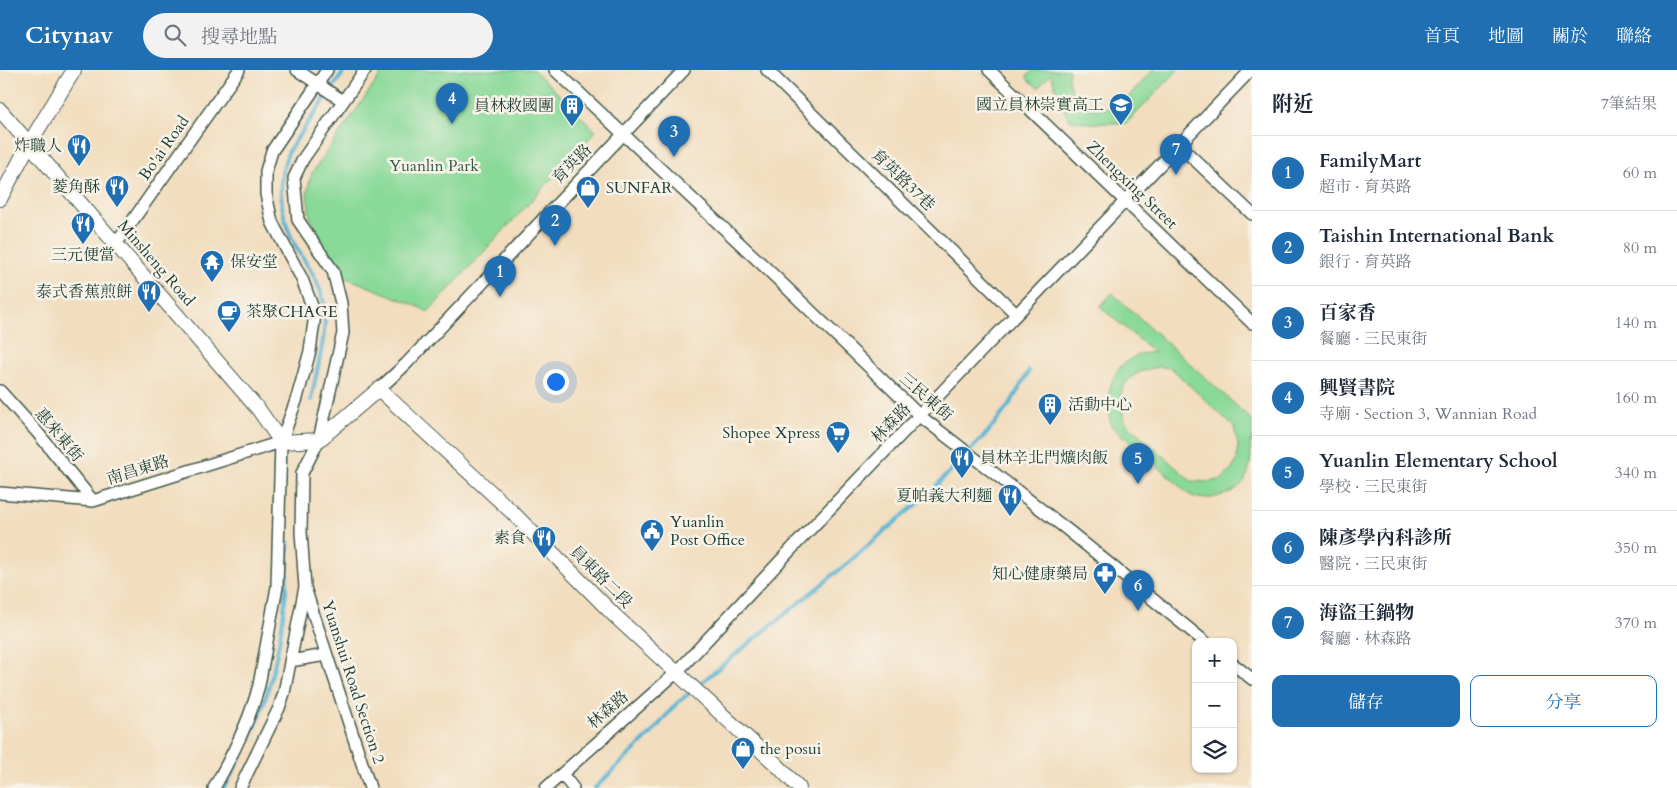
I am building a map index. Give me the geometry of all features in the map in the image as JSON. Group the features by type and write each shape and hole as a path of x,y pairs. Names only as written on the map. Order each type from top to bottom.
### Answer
{"street":[{"path":"0,199 74,70"},
{"name":"Bo'ai Road","path":"116,244 239,70"},
{"path":"298,70 343,101"},
{"path":"214,788 237,744 256,698 259,685 277,587 281,442 297,398 310,351 315,314 302,279 272,222 266,194 266,171 272,151 327,70"},
{"path":"240,788 279,708 290,661 304,587 301,532 302,473 319,440 343,334 341,303 333,271 298,220 294,178 303,159 365,70"},
{"name":"三民東街","path":"555,70 920,416 1068,531 1200,638"},
{"name":"育英路","path":"379,389 406,364 684,70"},
{"name":"育英路37巷","path":"767,70 1016,314"},
{"name":"Zhengxing Street","path":"989,70 1252,323"},
{"name":"林森路","path":"546,788 677,672 797,543 1251,70"},
{"name":"Minsheng Road","path":"0,110 259,410 281,442"},
{"path":"1179,145 1252,214"},
{"path":"281,442 319,440 379,389"},
{"name":"員東路二段","path":"379,389 511,511 615,616 800,788"},
{"name":"惠來東街","path":"0,391 37,432 93,501"},
{"name":"南昌東路","path":"0,493 93,501 281,442"},
{"name":"Yuanshui Road Section 2","path":"304,587 370,788"},
{"path":"290,661 326,655"},
{"path":"1237,667 1252,679"},
{"path":"562,774 573,788"}],"green space":[{"name":"Yuanlin Park","path":"384,70 534,70 596,131 428,312 344,277 316,232 310,217 307,196 312,173"},
{"path":"1033,70 1069,70 1069,83 1077,103 1090,109 1118,108 1153,70 1178,70 1127,123 1090,123 1070,120 1061,105 1051,74 1038,88 1026,77"},
{"path":"1112,293 1252,420 1252,442 1250,441 1251,454 1248,474 1236,489 1214,497 1197,498 1192,496 1111,426 1108,405 1111,384 1115,375 1128,360 1140,354 1154,352 1100,307","holes":["1158,367 1171,368 1234,427 1238,445 1237,460 1232,469 1222,479 1209,482 1191,481 1127,424 1123,413 1121,393 1129,379 1146,370"]}],"waterway":[{"path":"311,400 324,335 325,310 318,284 295,245 285,222 281,198 282,174 289,150 345,70"},
{"path":"697,686 849,562 929,493 988,432 1010,404 1029,371"},
{"path":"224,788 246,748 257,723 271,679 284,611 288,542"},
{"path":"595,788 651,734 676,704 692,691"}],"place":[{"name":"興賢書院","path":"452,124"},
{"name":"國立員林崇實高工","path":"1121,126"},
{"name":"員林救國團","path":"572,127"},
{"name":"百家香","path":"674,157"},
{"name":"炸職人","path":"79,167"},
{"name":"海盜王鍋物","path":"1176,175"},
{"name":"菱角酥","path":"117,208"},
{"name":"SUNFAR","path":"588,209"},
{"name":"三元便當","path":"83,245"},
{"name":"Taishin International Bank","path":"555,246"},
{"name":"保安堂","path":"212,283"},
{"name":"FamilyMart","path":"500,297"},
{"name":"泰式香蕉煎餅","path":"149,313"},
{"name":"茶聚CHAGE","path":"229,333"},
{"name":"活動中心","path":"1050,426"},
{"name":"Shopee Xpress","path":"838,454"},
{"name":"員林辛北門爌肉飯","path":"962,479"},
{"name":"Yuanlin Elementary School","path":"1138,484"},
{"name":"夏帕義大利麵","path":"1010,517"},
{"name":"Yuanlin Post Office","path":"652,552"},
{"name":"素食","path":"544,559"},
{"name":"知心健康藥局","path":"1105,595"},
{"name":"陳彥學內科診所","path":"1138,611"},
{"name":"the posui","path":"743,770"}]}
